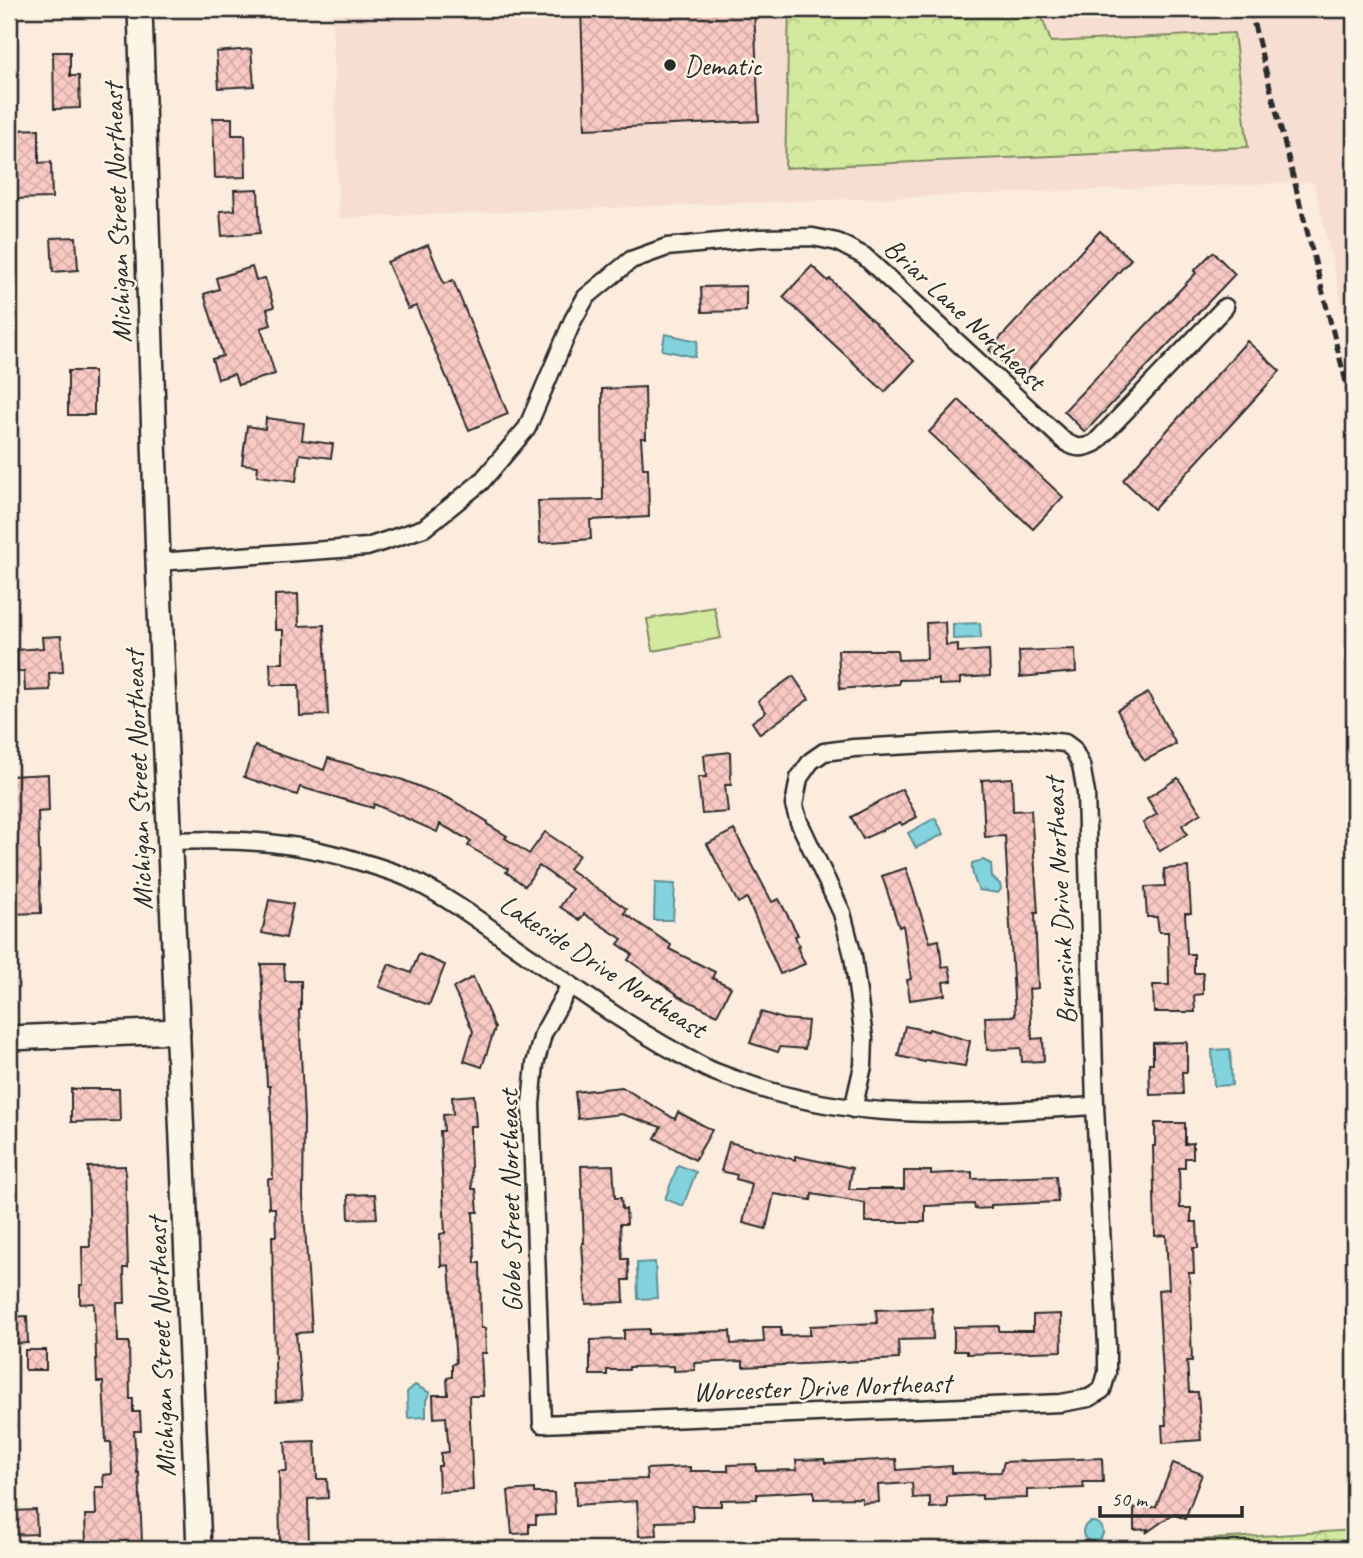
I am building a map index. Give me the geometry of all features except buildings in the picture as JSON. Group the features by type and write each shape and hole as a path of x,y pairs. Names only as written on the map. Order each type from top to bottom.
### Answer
{"main road":[{"name":"Michigan Street Northeast","path":"140,9 158,562 199,1549"},
{"path":"9,1038 178,1031"}],"street":[{"name":"Briar Lane Northeast","path":"158,562 367,547 424,528 481,482 527,428 573,320 586,297 631,260 667,247 759,238 813,237 837,242 864,256 1064,441 1075,448 1095,443 1225,307"},
{"name":"Brunsink Drive Northeast","path":"853,1109 863,1066 864,1038 853,956 842,913 799,822 794,805 799,778 811,761 824,752 854,748 1027,739 1065,743 1073,748 1081,765 1086,793 1095,1106 1107,1347 1107,1373 1102,1390"},
{"name":"Lakeside Drive Northeast","path":"170,841 224,839 315,848 405,876 446,898 621,1019 707,1069 764,1090 853,1109 951,1115 1095,1106"},
{"name":"Globe Street Northeast","path":"542,1424 531,1104 543,1034 570,985"},
{"name":"Worcester Drive Northeast","path":"542,1424 1061,1403 1089,1398 1102,1390"}],"shaded area":[{"path":"332,9 1354,9 1354,356 1314,182 339,218"}],"green space":[{"path":"789,9 1039,9 1051,42 1234,33 1248,147 785,168"},
{"path":"714,607 721,638 653,651 647,619"},
{"path":"1354,1530 1354,1549 1076,1548"}],"water":[{"path":"665,334 698,341 695,357 662,350"},
{"path":"980,623 981,638 953,639 953,624"},
{"path":"935,818 944,834 916,848 908,833"},
{"path":"983,860 991,864 992,877 1000,884 998,893 979,890 972,863"},
{"path":"655,883 675,884 673,920 654,920"},
{"path":"1230,1049 1232,1085 1214,1086 1212,1050"},
{"path":"678,1165 696,1172 683,1206 665,1199"},
{"path":"655,1262 657,1298 638,1299 637,1263"},
{"path":"415,1385 430,1393 426,1400 426,1417 408,1418 407,1392"},
{"path":"1093,1522 1100,1525 1103,1532 1100,1539 1093,1542 1086,1539 1083,1532 1086,1525"}],"railway":[{"path":"1250,9 1349,394 1354,424"}],"place":[{"name":"Dematic","path":"670,65"}]}
